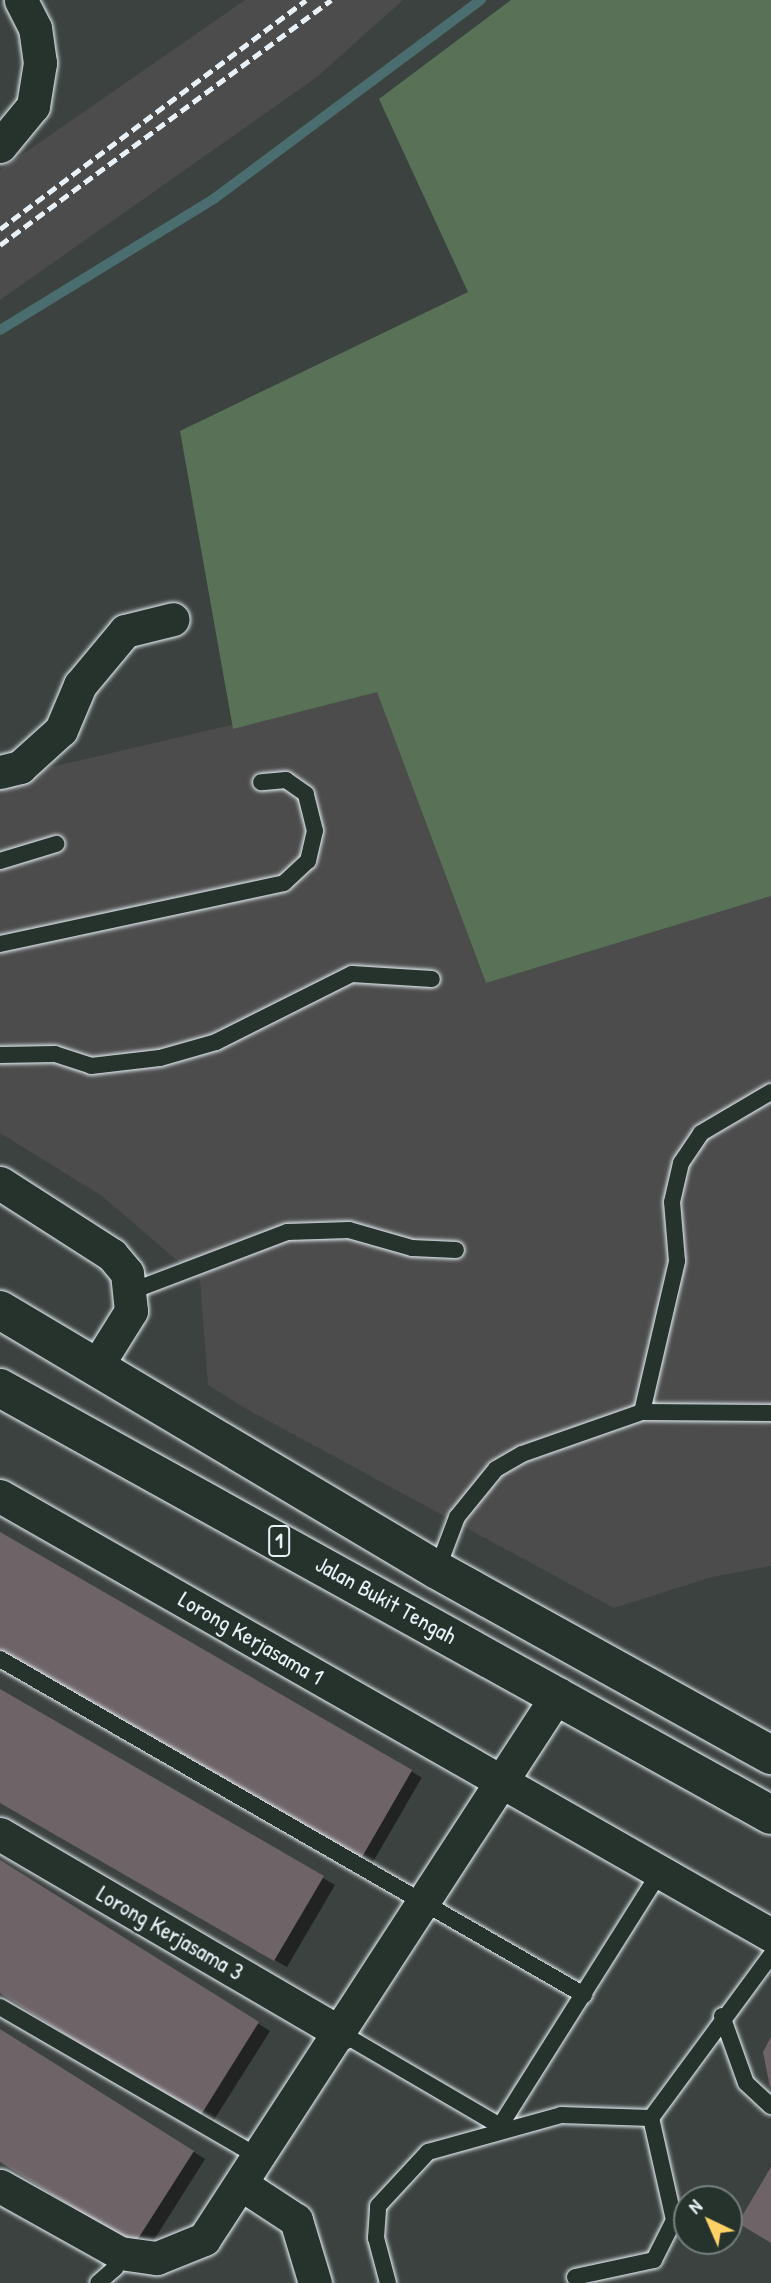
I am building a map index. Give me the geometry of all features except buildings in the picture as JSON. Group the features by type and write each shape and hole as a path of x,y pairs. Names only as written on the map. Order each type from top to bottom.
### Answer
{"highway":[{"name":"1","path":"0,1308 437,1570 771,1755"},
{"name":"Jalan Bukit Tengah","path":"0,1388 558,1694 771,1815"}],"street":[{"path":"0,145 33,106 40,63 35,28 21,0"},
{"path":"0,772 20,767 61,730 80,685 125,631 173,619"},
{"path":"0,1182 112,1255 132,1291 131,1311 96,1367"},
{"name":"Lorong Kerjasama 1","path":"0,1496 771,1935"},
{"path":"0,2186 120,2253 157,2258 205,2239 244,2186 425,1898 558,1694"},
{"name":"Lorong Kerjasama 3","path":"0,1834 341,2033"},
{"path":"244,2186 296,2220 315,2283"}],"lane":[{"path":"0,944 284,883 308,861 315,831 306,794 286,780 261,782"},
{"path":"0,862 56,844"},
{"path":"0,1055 55,1055 91,1066 160,1058 216,1042 352,974 432,979"},
{"path":"642,1412 677,1261 672,1202 681,1163 701,1133 771,1092"},
{"path":"132,1291 287,1232 349,1230 412,1248 456,1250"},
{"path":"437,1570 457,1517 496,1469 522,1454 642,1412 771,1413"},
{"path":"0,1659 425,1898 584,1995"},
{"path":"341,2033 500,2126 660,1872"},
{"path":"575,2277 654,2260 674,2220 651,2118 722,2016 771,1955"},
{"path":"0,2007 260,2158"},
{"path":"722,2016 746,2083 771,2106"},
{"path":"388,2283 376,2238 378,2206 428,2152 561,2115 651,2118"},
{"path":"98,2283 120,2253"}],"shaded area":[{"path":"245,0 403,0 317,77 0,300 0,170"},
{"path":"377,691 486,983 771,896 771,1566 712,1577 614,1608 245,1408 208,1385 200,1280 102,1196 0,1133 0,779"}],"green space":[{"path":"511,0 771,0 771,896 486,983 377,692 233,729 180,431 468,292 379,99"}],"waterway":[{"path":"0,330 215,198 481,0"}],"railway":[{"path":"0,229 306,0"},
{"path":"0,245 331,0"}]}
